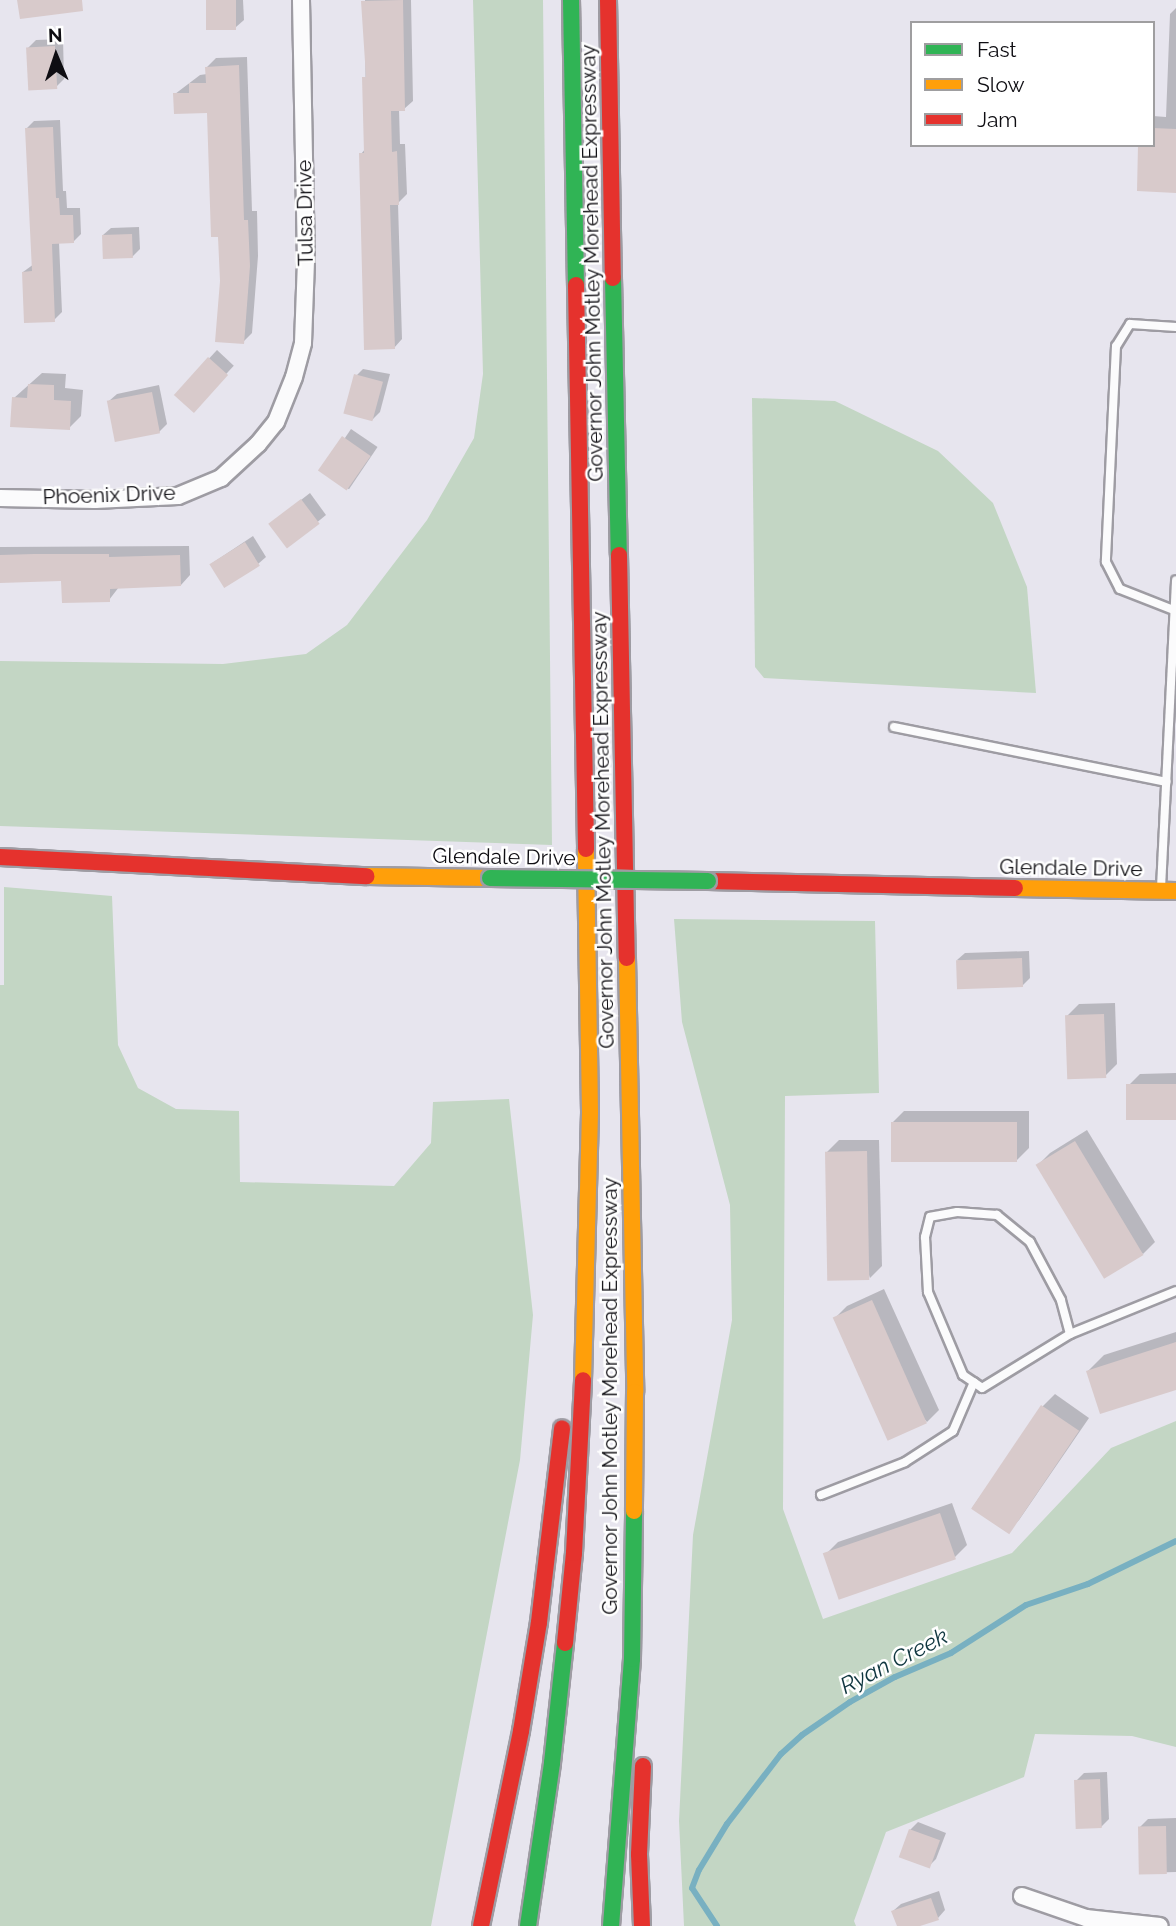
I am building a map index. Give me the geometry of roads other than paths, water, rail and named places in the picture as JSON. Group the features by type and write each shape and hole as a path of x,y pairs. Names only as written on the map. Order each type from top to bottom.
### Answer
{"main road":[{"name":"Governor John Motley Morehead Expressway","path":"528,1926 564,1654 574,1553 586,1323 590,1112 571,0"},
{"name":"Governor John Motley Morehead Expressway","path":"608,0 635,1378 632,1659"},
{"name":"Glendale Drive","path":"0,857 347,875 1169,891"},
{"path":"481,1926 521,1731 539,1622 568,1372 586,1323"},
{"path":"632,1659 643,1710"},
{"path":"611,1926 632,1659"},
{"path":"642,1926 639,1854 645,1746"}],"street":[{"name":"Tulsa Drive","path":"276,422 294,377 303,342 306,261 301,0"},
{"name":"Phoenix Drive","path":"0,498 95,500 178,496 221,478 258,444 276,422"},
{"path":"1022,1896 1086,1918 1160,1926"}],"lane":[{"path":"1175,611 1120,589 1107,562 1116,346 1130,324 1176,327"},
{"path":"1169,891 1167,782 1176,580"},
{"path":"894,727 1167,782"},
{"path":"1070,1334 1061,1300 1030,1242 997,1214 957,1212 930,1217 925,1237 928,1292 963,1375 982,1388 1070,1334 1176,1291"},
{"path":"821,1495 905,1462 953,1431 974,1382"}],"waterway":[{"name":"Ryan Creek","path":"717,1926 692,1888 699,1870 727,1824 781,1754 802,1735 850,1702 895,1677 951,1653 1026,1605 1088,1584 1176,1541"}]}
